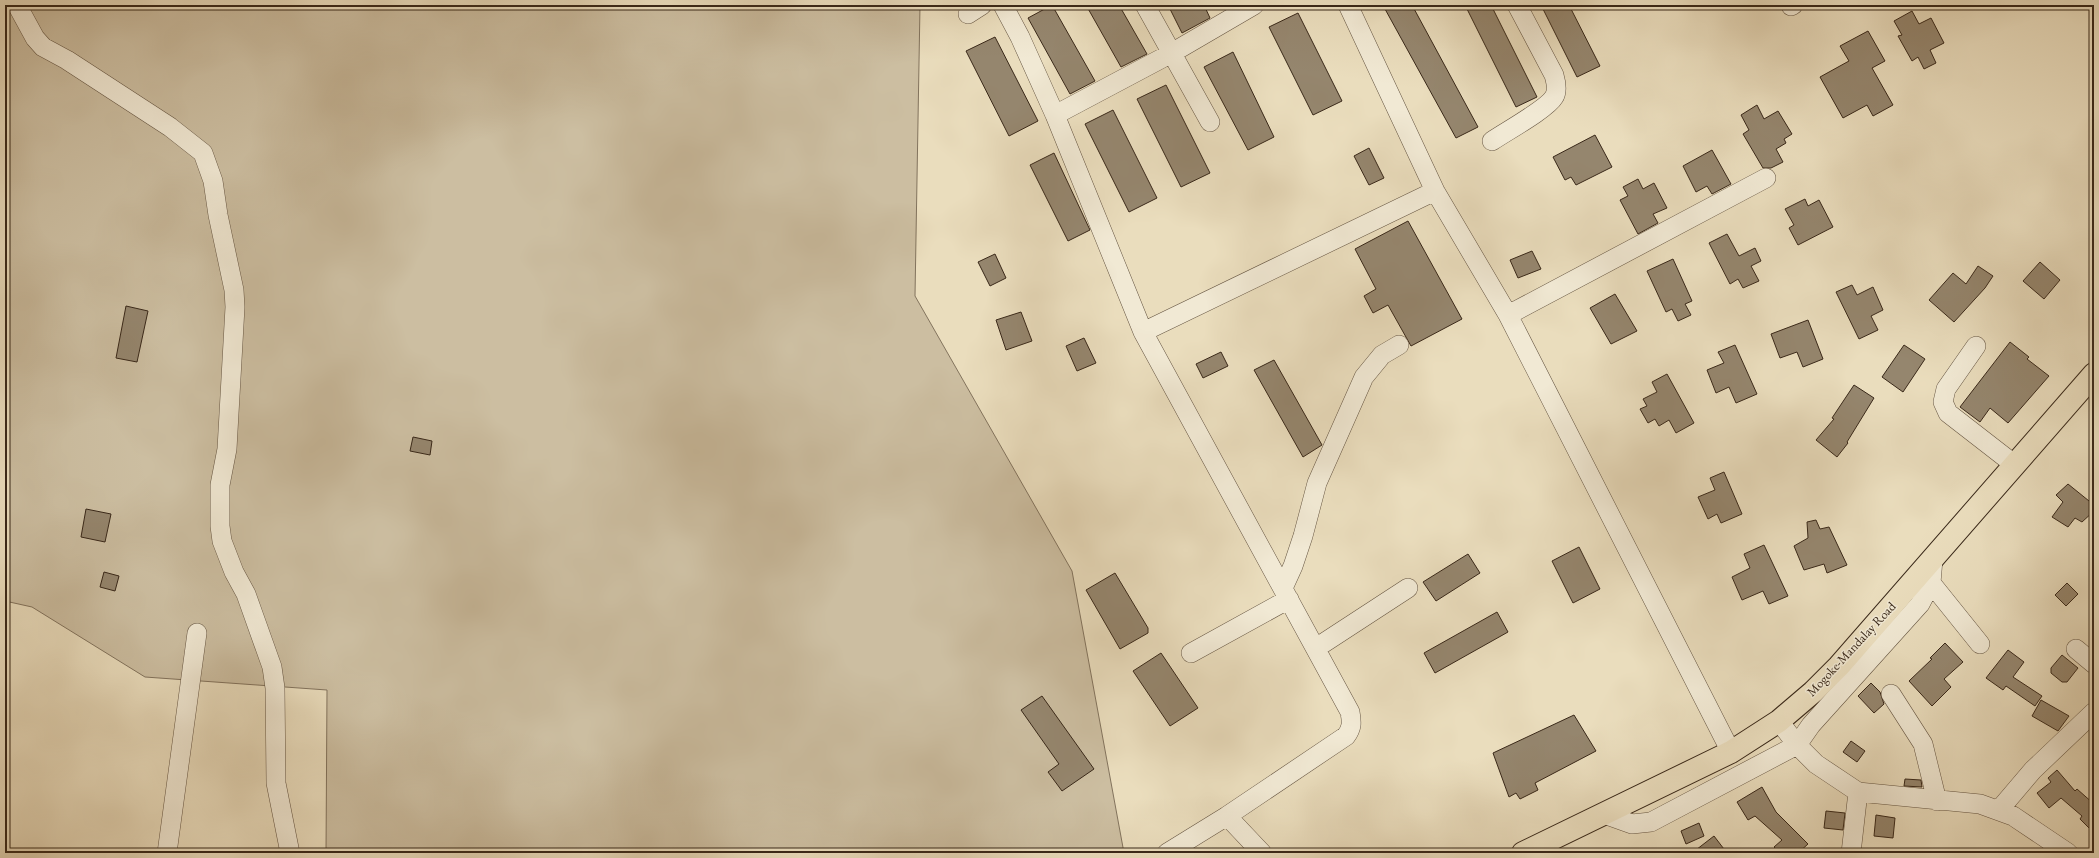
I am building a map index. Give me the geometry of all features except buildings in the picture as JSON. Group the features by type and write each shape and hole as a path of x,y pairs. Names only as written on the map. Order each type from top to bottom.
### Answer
{"highway":[{"name":"Mogoke-Mandalay Road","path":"1523,853 1731,752 1779,721 1813,692 1839,666 2094,374"}],"street":[{"path":"17,5 35,38 43,47 67,60 170,127 204,153 208,162 234,290 235,307 227,449 220,485 220,526 222,541 234,572 246,594 272,667 275,694 276,783 290,853"},
{"path":"1145,5 1170,54 1210,122"},
{"path":"1055,115 1170,54 1254,5"},
{"path":"1348,5 1435,191 1508,315 1731,752"},
{"path":"1492,141 1543,107 1555,97 1556,87 1554,75 1517,5"},
{"path":"1010,7 1143,332 1316,648 1350,712 1352,722 1351,729 1346,736 1227,816 1167,853"},
{"path":"1508,315 1766,178"},
{"path":"1143,332 1435,191"},
{"path":"1191,653 1286,593 1317,483 1364,377 1382,356 1399,345"},
{"path":"1976,346 1946,389 1943,402 1948,414 2015,465"},
{"path":"1604,814 1632,824 1651,822 1797,745 1811,725 1920,604 1931,583 1933,559"},
{"path":"1931,583 1980,644"},
{"path":"1316,648 1408,588"},
{"path":"167,853 197,633"},
{"path":"2076,649 2094,664"},
{"path":"1891,694 1923,744 1937,801"},
{"path":"1999,810 2033,770 2094,712"},
{"path":"1779,721 1797,745 1816,764 1858,792 1937,801 1968,802 1999,810 2013,816 2068,853"},
{"path":"1851,853 1858,792"},
{"path":"1227,816 1262,853"}],"shaded area":[{"path":"5,5 920,5 915,296 1072,571 1124,853 326,853 327,690 145,677 32,607 5,601"}]}
